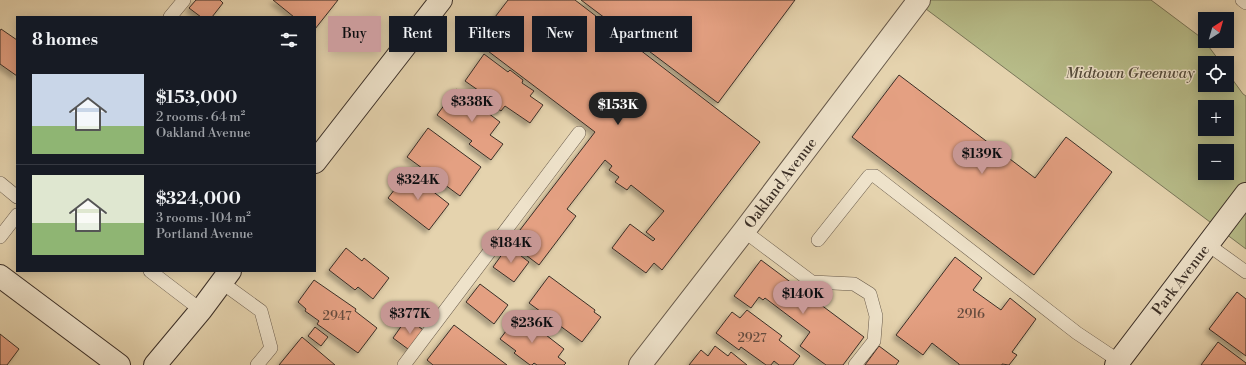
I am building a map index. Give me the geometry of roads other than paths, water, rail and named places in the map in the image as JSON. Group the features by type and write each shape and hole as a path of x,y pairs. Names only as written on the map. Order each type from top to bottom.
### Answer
{"street":[{"path":"316,161 441,0"},
{"name":"Oakland Avenue","path":"640,365 744,231 919,0"},
{"name":"Park Avenue","path":"1117,363 1246,194"},
{"path":"0,276 119,365"},
{"path":"155,365 201,310 226,277"}],"lane":[{"path":"171,16 184,0"},
{"path":"1242,0 1246,3"},
{"path":"404,365 580,133"},
{"path":"818,240 869,176 875,176 1117,363"},
{"path":"0,183 16,196"},
{"path":"0,237 16,216"},
{"path":"744,231 812,282 854,284 870,294 876,316 874,341 855,365"},
{"path":"1208,244 1246,272"},
{"path":"151,272 201,310"},
{"path":"226,277 261,311 270,348 257,365"}],"park label":[{"name":"Midtown Greenway","path":"1130,73"}]}
